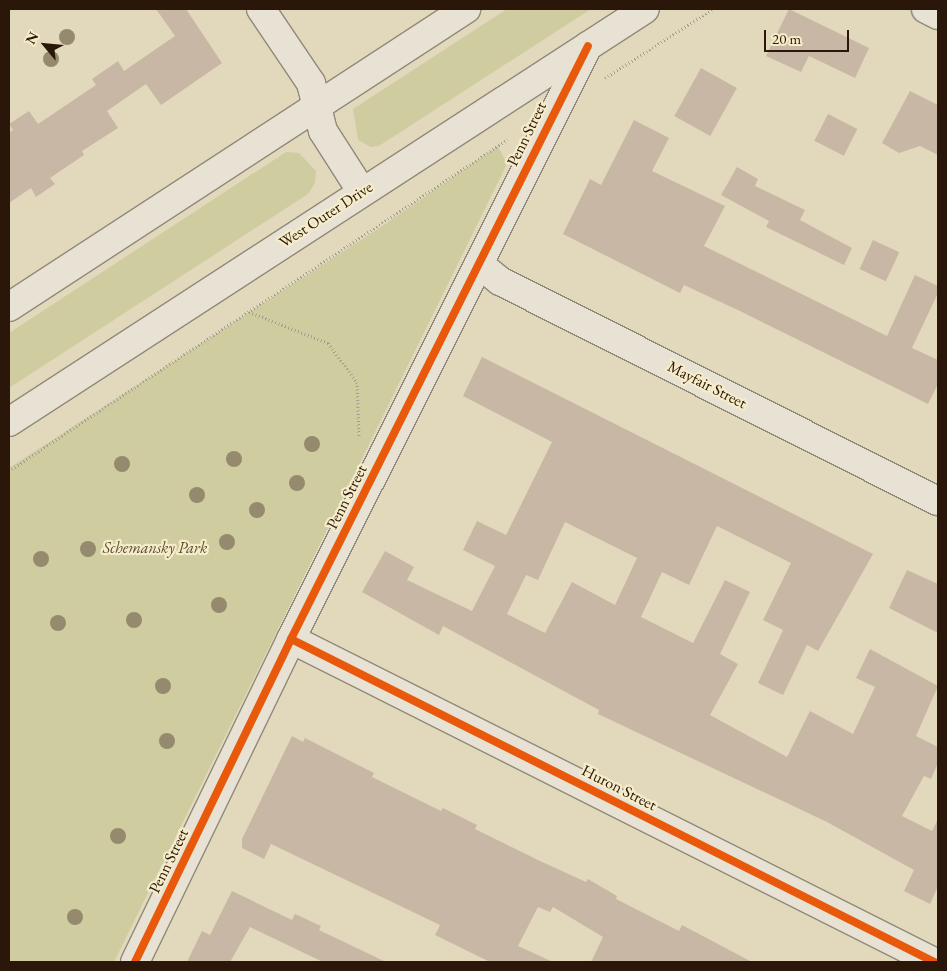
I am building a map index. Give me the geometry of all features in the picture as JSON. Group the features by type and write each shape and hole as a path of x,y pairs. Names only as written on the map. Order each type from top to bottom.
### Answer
{"street":[{"path":"261,9 311,83 323,131 362,192"},
{"path":"9,307 466,9"},
{"name":"West Outer Drive","path":"9,422 644,9"},
{"path":"926,9 938,15"},
{"name":"Penn Street","path":"135,962 292,639 588,46"},
{"name":"Mayfair Street","path":"479,264 500,281 938,501"},
{"name":"Huron Street","path":"292,639 934,962"}],"path":[{"path":"596,84 713,9"},
{"path":"9,471 510,138"},
{"path":"248,312 328,342 356,382 359,440"}],"green space":[{"path":"507,9 591,9 379,146 371,147 358,140 353,109"},
{"name":"Schemansky Park","path":"498,146 507,164 114,962 9,962 9,468 381,227"},
{"path":"286,152 299,153 316,171 315,183 308,194 9,388 9,333"}],"building":[{"path":"156,9 186,9 222,63 161,105 146,84 107,111 118,128 82,151 84,155 50,178 55,184 36,197 31,188 9,203 9,133 13,130 9,124 29,111 38,124 96,85 92,79 118,61 124,71 175,36"},
{"path":"789,9 869,48 855,78 809,56 801,72 766,56"},
{"path":"701,68 737,88 710,136 674,116"},
{"path":"910,91 938,105 938,155 920,146 899,153 882,143"},
{"path":"828,114 857,129 844,156 814,141"},
{"path":"634,120 669,138 652,171 725,206 704,246 887,336 915,275 938,286 938,293 912,348 938,360 938,384 928,404 742,312 684,285 680,293 563,234 590,179 601,185"},
{"path":"737,167 758,179 755,186 805,210 800,220 852,248 844,265 766,227 769,221 721,195"},
{"path":"873,240 899,252 886,281 859,269"},
{"path":"482,357 873,554 818,651 807,645 783,695 758,683 783,630 763,620 791,563 717,526 689,585 662,572 641,617 693,643 725,580 750,592 720,654 738,664 710,715 787,757 810,711 853,734 875,687 856,678 870,649 938,686 916,736 938,747 938,763 931,779 924,776 902,816 932,831 938,819 938,886 930,904 904,891 914,870 827,822 598,714 599,710 443,626 439,635 362,592 385,551 414,567 407,580 472,611 495,566 463,550 477,521 506,535 552,442 463,396","holes":["565,522 637,558 615,605 572,582 545,633 507,614 526,575 538,580"]},
{"path":"907,570 938,584 938,633 889,608"},
{"path":"292,736 303,742 305,738 374,773 372,777 441,811 443,808 477,825 475,829 540,861 586,882 588,879 617,896 616,899 679,931 682,925 752,962 591,962 603,937 553,907 550,912 538,907 518,946 553,962 490,962 435,935 440,925 271,844 264,859 242,848 242,839"},
{"path":"232,891 292,920 295,914 321,926 319,930 386,962 323,962 250,927 230,962 187,962 202,931 210,935"}],"cycle path":[{"path":"135,962 291,639 588,46"},
{"path":"291,639 934,962"}]}
